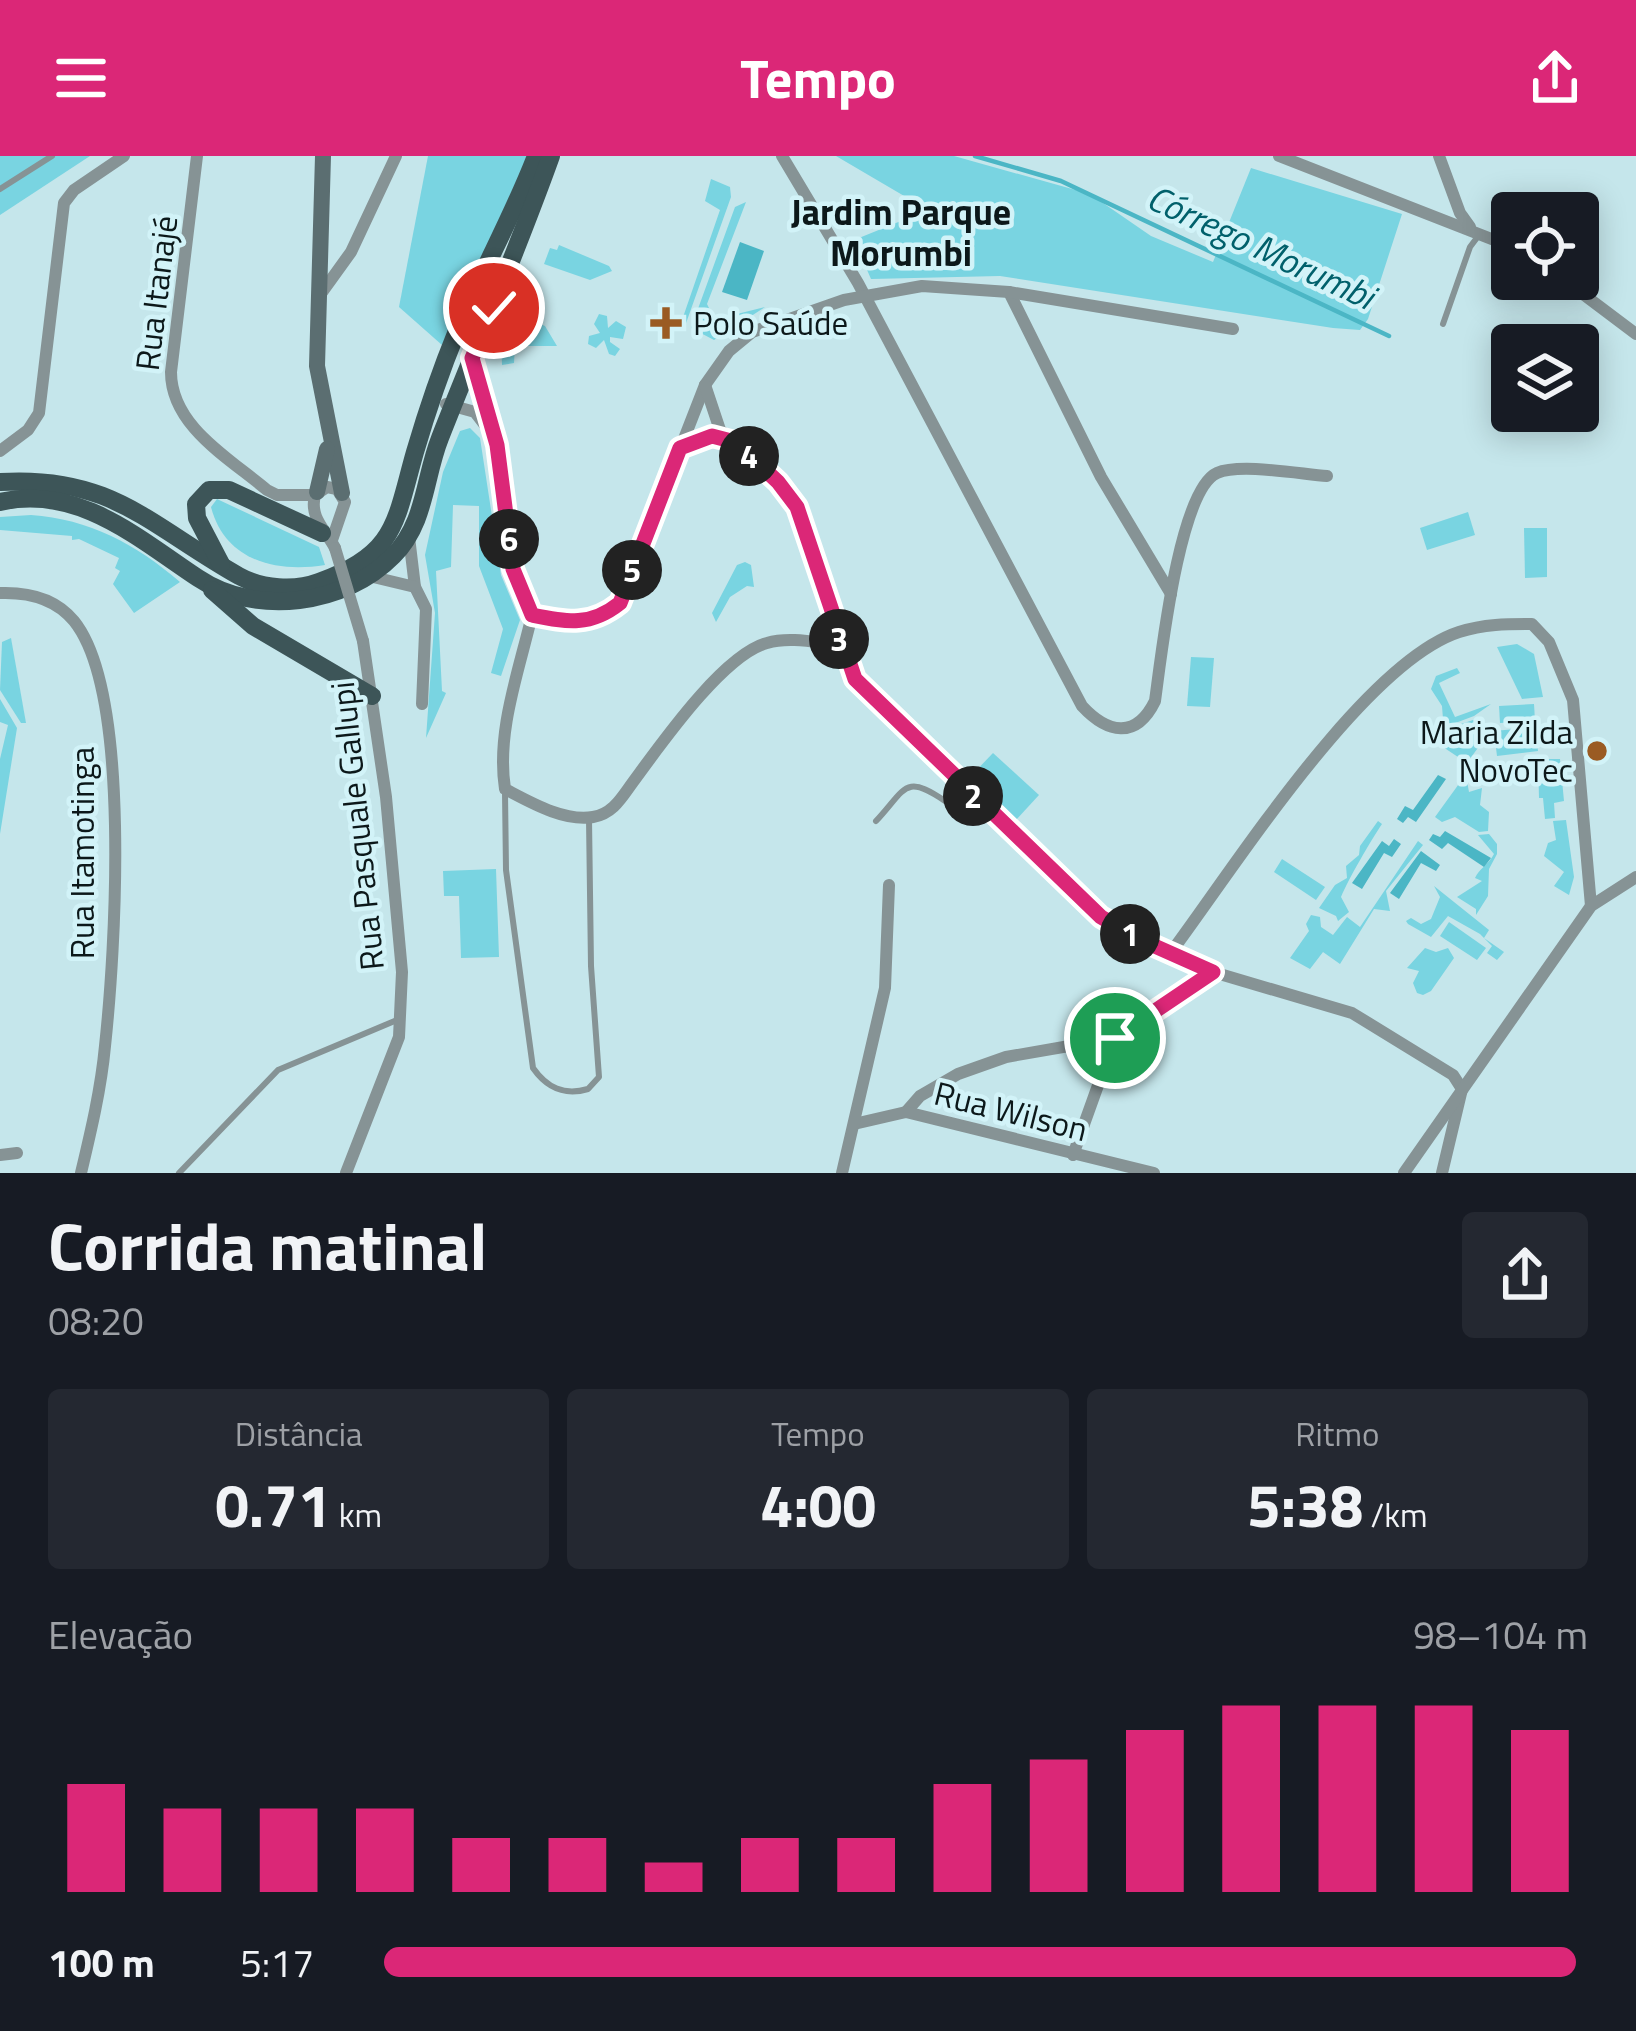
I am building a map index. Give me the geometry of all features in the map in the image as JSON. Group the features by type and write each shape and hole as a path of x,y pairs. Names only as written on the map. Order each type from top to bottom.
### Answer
{"main road":[{"path":"0,482 46,480 96,490 128,505 244,579 284,588 312,585 352,569 382,544 396,523 456,332 536,156"},
{"path":"204,583 268,602 301,602 368,575 394,556 420,512 440,437 508,274 550,156"},
{"path":"221,564 197,518 196,504 209,490 229,490 330,540"},
{"path":"0,502 70,504 109,516 204,583 254,626 372,696"}],"street":[{"path":"0,451 28,430 38,413 64,203 74,190 124,156"},
{"name":"Rua Itanajé","path":"197,156 171,372 173,400 212,446 267,490 277,495 316,494"},
{"path":"322,156 317,366 345,502 330,540"},
{"path":"320,296 351,252 396,156"},
{"path":"782,156 864,296 1082,706 1099,724 1124,728 1147,717 1154,701 1171,594 1194,496 1205,481 1221,471 1327,476"},
{"path":"1279,156 1491,237"},
{"path":"1439,156 1460,213 1476,230"},
{"path":"532,615 574,623 601,618 620,603 705,385 728,351 752,332 801,312 922,286 1009,292 1232,329"},
{"path":"1009,292 1101,477 1171,594"},
{"path":"1591,300 1636,334"},
{"path":"472,358 497,445 513,569 532,615 506,724 505,789 550,810 590,818 612,809 671,730 737,658 767,643 799,640 841,645"},
{"path":"705,385 720,430 778,482 797,507 855,679 1101,917 1213,972 1352,1013 1453,1076 1462,1089 1442,1173"},
{"path":"434,399 479,416 497,445"},
{"path":"329,436 316,512 329,519 341,514"},
{"path":"680,448 712,436 735,442"},
{"path":"316,494 327,487 342,493"},
{"name":"Rua Pasquale Gallupi","path":"316,512 363,641 395,878 402,972 396,1050 346,1173"},
{"path":"409,536 415,587 426,609 422,704"},
{"path":"368,575 415,587"},
{"name":"Rua Itamotinga","path":"0,593 47,600 73,619 100,676 108,712 114,789 105,1046 81,1173"},
{"path":"1172,952 1334,734 1379,686 1419,654 1456,633 1496,623 1532,624 1549,642 1573,700 1591,906"},
{"path":"1405,1173 1591,906 1636,877"},
{"path":"842,1173 885,988 890,885"},
{"path":"906,1112 920,1096 976,1067 1006,1057 1115,1038 1213,972"},
{"path":"1073,1155 1115,1038"},
{"name":"Rua Wilson","path":"854,1124 906,1112 1154,1173"},
{"path":"0,1155 17,1153"}],"lane":[{"path":"0,188 52,156"},
{"path":"1443,324 1476,230"},
{"path":"876,821 908,786 918,784 945,801 965,789"},
{"path":"505,789 506,870 533,1068 552,1088 565,1091 589,1089 599,1077 591,966 590,818"},
{"path":"178,1173 278,1070 400,1018"}],"shaded area":[{"path":"0,156 90,156 0,215"},
{"path":"428,156 528,156 442,345 399,307"},
{"path":"836,156 954,156 1090,194 1151,236 1213,262 1251,168 1402,214 1368,319 1360,330 1333,328 1000,276 871,279 854,240 928,210"},
{"path":"711,179 730,187 731,197 685,326 681,323 720,210 705,201"},
{"path":"746,202 707,304 721,318 765,307 714,340 691,328 735,207"},
{"path":"740,242 764,251 747,300 722,292"},
{"path":"559,245 612,271 590,280 544,264 550,248 557,250"},
{"path":"599,314 607,316 608,328 616,321 626,327 623,339 610,337 620,349 615,356 609,354 604,340 596,348 588,344 589,336 600,333 594,324"},
{"path":"532,321 545,326 557,346 515,346 514,363 502,365 501,339 528,333"},
{"path":"470,428 480,438 501,575 520,620 501,676 491,673 503,629 479,566 479,506 453,505 451,567 436,571 442,691 446,693 426,738 435,613 425,555 443,472 460,431"},
{"path":"217,499 319,547 325,565 288,567 240,551 218,525 211,507"},
{"path":"1468,512 1475,535 1427,550 1420,528"},
{"path":"31,515 73,522 111,536 180,582 134,613 113,584 120,571 115,568 119,558 72,540 72,536 0,530 0,517"},
{"path":"1524,528 1547,528 1547,577 1525,578"},
{"path":"737,565 751,565 754,587 747,586 730,597 716,622 712,613"},
{"path":"11,638 26,723 21,723 0,690 2,642"},
{"path":"1517,644 1534,654 1543,697 1522,699 1497,647"},
{"path":"1191,657 1214,658 1210,707 1187,706"},
{"path":"1457,668 1460,673 1439,683 1455,717 1491,704 1450,725 1431,689 1436,676"},
{"path":"0,699 17,728 0,834 0,759 8,725 0,722"},
{"path":"1534,704 1535,721 1500,723 1499,706"},
{"path":"1473,720 1490,731 1467,763 1443,747 1440,736 1446,729"},
{"path":"1535,727 1538,751 1497,756 1494,731"},
{"path":"993,753 1039,795 1016,820 969,778"},
{"path":"1538,759 1560,759 1564,801 1554,803 1555,818 1545,819"},
{"path":"1438,775 1446,779 1416,822 1408,817 1403,823 1397,819 1405,806 1413,810"},
{"path":"1461,781 1467,781 1469,792 1482,788 1480,805 1489,812 1488,831 1479,832 1455,817 1442,822 1435,817"},
{"path":"1566,820 1574,877 1569,895 1554,886 1564,872 1544,856 1548,843 1556,840 1553,821"},
{"path":"1378,821 1382,824 1341,897 1349,912 1338,921 1319,908 1335,885 1347,878 1346,866 1359,855"},
{"path":"1445,831 1491,858 1484,867 1448,843 1442,849 1429,840"},
{"path":"1489,834 1497,844 1497,854 1489,869 1488,896 1476,915 1476,909 1457,897 1482,881 1475,878 1494,854 1478,835"},
{"path":"1394,839 1401,844 1392,857 1384,853 1362,889 1352,883 1382,841 1389,846"},
{"path":"1418,841 1423,845 1386,891 1390,911 1374,909 1340,964 1323,952 1310,969 1290,958 1309,931 1306,924 1311,915 1320,917 1321,927 1333,935 1347,917 1360,927"},
{"path":"1421,851 1440,865 1436,871 1421,863 1399,899 1390,893"},
{"path":"1282,859 1325,887 1316,900 1274,872"},
{"path":"496,869 499,957 461,958 459,896 444,896 443,871"},
{"path":"1434,886 1489,930 1484,938 1448,916 1431,937 1408,924 1411,918 1421,924 1431,919 1440,897"},
{"path":"1449,922 1486,948 1477,960 1440,936"},
{"path":"1484,938 1504,952 1497,960 1487,953 1492,946"},
{"path":"1425,948 1436,952 1448,948 1454,958 1423,995 1413,983 1419,971 1407,968"}],"waterway":[{"name":"Córrego Morumbi","path":"975,156 1061,181 1389,336"}],"place":[{"name":"Polo Saúde","path":"666,323"},
{"name":"Maria Zilda NovoTec","path":"1597,751"}],"district":[{"name":"Jardim Parque Morumbi","path":"901,232"}],"route":[{"path":"494,308 472,358 497,445 513,569 532,615 574,623 601,618 620,603 680,448 712,436 735,442 797,507 855,679 1101,917 1213,972 1115,1038"}]}
